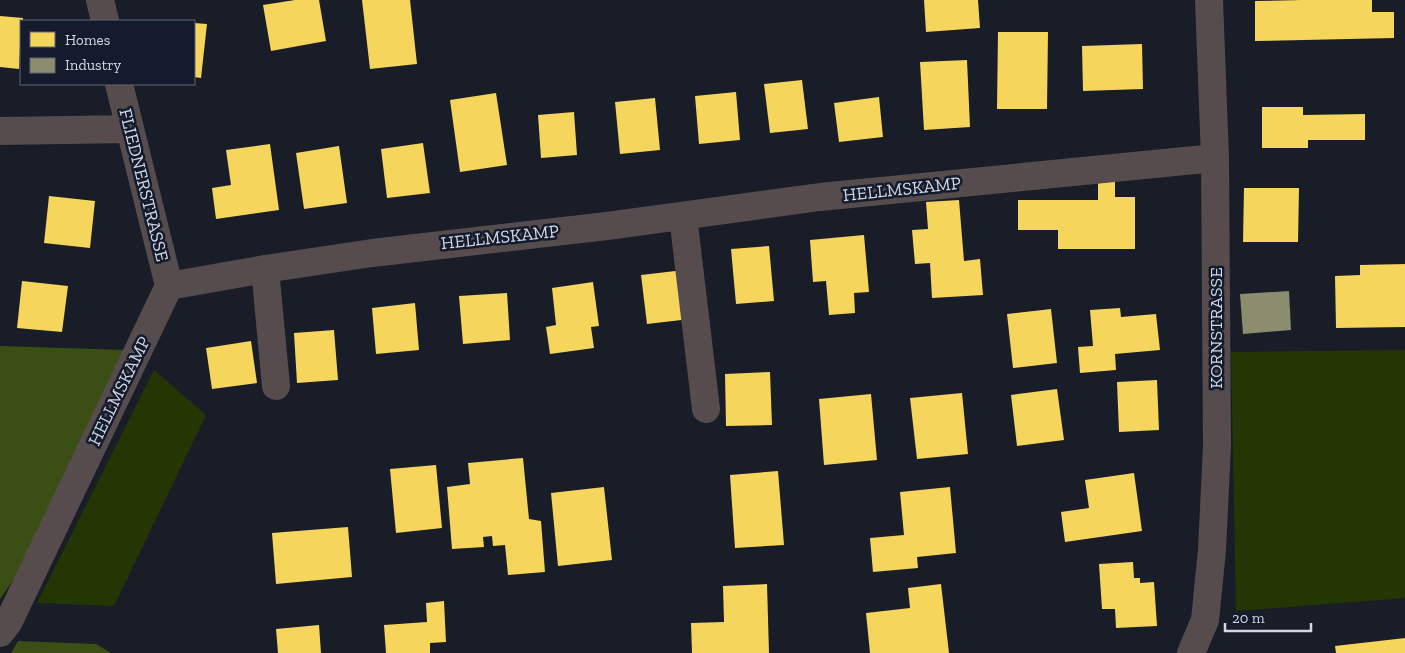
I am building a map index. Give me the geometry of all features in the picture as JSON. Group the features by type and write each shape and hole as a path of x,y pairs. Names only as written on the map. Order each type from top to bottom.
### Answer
{"street":[{"path":"100,0 105,20"},
{"name":"KORNSTRASSE","path":"1191,653 1205,620 1212,550 1217,446 1215,158 1209,0"},
{"name":"FLIEDNERSTRASSE","path":"119,85 169,286"},
{"path":"0,131 130,129"},
{"name":"HELLMSKAMP","path":"0,632 9,621 169,286 382,251 683,216 820,197 1215,158"},
{"path":"683,216 706,409"},
{"path":"265,269 276,386"}],"green space":[{"path":"0,346 125,350 21,569 0,599"},
{"path":"1405,350 1405,598 1236,611 1231,352"},
{"path":"154,370 206,415 114,606 37,603"},
{"path":"18,641 96,644 111,653 11,653"}],"building: Homes":[{"path":"295,0 319,0 326,41 271,51 263,5"},
{"path":"362,0 410,0 417,64 370,69"},
{"path":"924,0 978,0 980,28 926,32"},
{"path":"1372,0 1372,12 1394,12 1394,38 1255,41 1255,1"},
{"path":"0,16 23,18 23,20 20,20 19,69 0,67"},
{"path":"195,23 207,24 201,78 195,77"},
{"path":"998,32 1048,32 1047,109 997,109"},
{"path":"1142,44 1143,89 1083,91 1082,46"},
{"path":"967,60 970,127 924,130 920,62"},
{"path":"802,80 808,129 770,133 764,84"},
{"path":"736,92 740,140 699,144 695,96"},
{"path":"496,93 507,165 460,172 450,100"},
{"path":"879,97 883,137 839,142 834,103"},
{"path":"655,98 660,150 620,154 615,102"},
{"path":"1262,107 1303,107 1303,115 1365,114 1365,140 1308,140 1308,148 1262,148"},
{"path":"574,112 577,155 541,158 538,115"},
{"path":"423,143 430,193 387,198 381,149"},
{"path":"270,144 279,210 216,219 212,188 231,185 226,150"},
{"path":"339,146 347,203 304,209 296,153"},
{"path":"1098,178 1115,178 1115,197 1135,197 1135,249 1058,249 1058,230 1018,230 1018,200 1098,200"},
{"path":"1244,188 1299,188 1298,242 1243,242"},
{"path":"49,196 95,201 90,248 44,243"},
{"path":"959,200 964,261 980,259 983,295 932,298 930,263 915,264 912,230 928,229 926,202"},
{"path":"864,235 869,292 854,293 855,313 829,315 826,281 813,282 810,240"},
{"path":"769,246 774,301 736,304 731,249"},
{"path":"1405,264 1405,327 1336,328 1335,276 1360,275 1360,265"},
{"path":"684,270 690,319 647,324 641,275"},
{"path":"22,281 68,286 62,332 17,328"},
{"path":"593,282 599,326 591,327 594,348 550,354 546,327 556,325 552,288"},
{"path":"507,293 510,340 463,344 459,296"},
{"path":"415,303 419,350 376,354 372,308"},
{"path":"1120,308 1121,317 1156,314 1160,350 1115,354 1116,370 1080,373 1078,347 1093,346 1090,310"},
{"path":"1051,309 1057,363 1013,368 1007,314"},
{"path":"334,330 338,380 297,383 294,333"},
{"path":"251,341 257,383 212,389 206,348"},
{"path":"770,372 772,425 726,426 725,374"},
{"path":"1157,380 1159,430 1119,432 1117,382"},
{"path":"1057,389 1064,440 1017,446 1011,395"},
{"path":"962,393 968,454 917,459 910,398"},
{"path":"871,394 877,460 824,465 819,399"},
{"path":"523,458 529,519 541,521 545,572 508,575 505,545 493,546 492,536 483,537 484,547 452,549 447,487 470,484 468,463"},
{"path":"436,465 442,528 396,533 390,469"},
{"path":"778,471 784,545 735,548 730,475"},
{"path":"1134,473 1142,531 1065,542 1061,512 1089,508 1085,480"},
{"path":"604,487 612,560 558,566 551,493"},
{"path":"950,487 956,553 917,557 918,568 873,572 870,538 904,535 900,492"},
{"path":"348,527 352,577 276,584 272,533"},
{"path":"1133,562 1134,578 1140,578 1140,583 1154,582 1157,626 1116,628 1115,609 1102,609 1099,564"},
{"path":"767,584 769,653 692,653 691,623 724,622 723,586"},
{"path":"941,584 949,653 870,653 866,613 910,608 908,588"},
{"path":"444,601 446,642 430,643 430,653 386,653 384,625 427,622 426,603"},
{"path":"319,625 321,653 278,653 276,629"},
{"path":"1405,638 1405,653 1336,653 1335,646"}],"building: Industry":[{"path":"1289,291 1291,330 1243,334 1240,294"}]}
